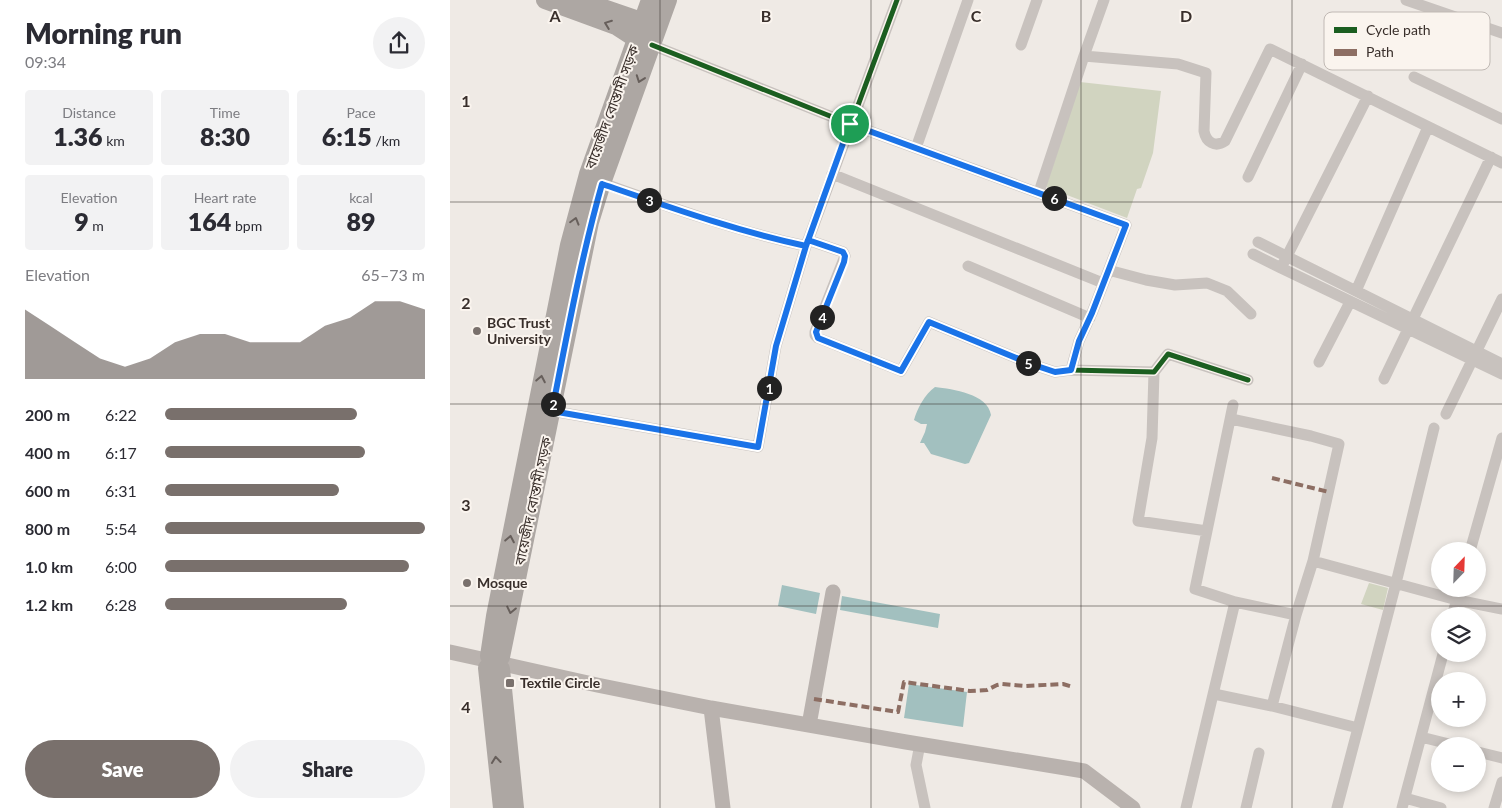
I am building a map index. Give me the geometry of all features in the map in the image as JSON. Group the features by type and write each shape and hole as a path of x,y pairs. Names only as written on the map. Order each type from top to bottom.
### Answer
{"main road":[{"path":"545,0 616,26 644,42"},
{"path":"580,0 651,24"},
{"name":"বায়েজীদ বোস্তামী সড়ক","path":"650,0 651,24"},
{"name":"বায়েজীদ বোস্তামী সড়ক","path":"502,808 494,662 499,597 569,245 588,174 651,24 668,0"},
{"name":"বায়েজীদ বোস্তামী সড়ক","path":"515,808 494,662 552,411 584,248 644,42"}],"street":[{"path":"552,411 758,447 776,346 807,243 897,0"},
{"path":"916,148 968,0"},
{"path":"1021,44 1037,0"},
{"path":"1040,192 1104,0"},
{"path":"1406,0 1441,12"},
{"path":"1490,29 1502,33"},
{"path":"644,42 850,124 1126,225 1090,318 1079,341 1071,370"},
{"path":"1084,56 1178,64 1206,73 1205,136 1210,143 1218,145 1225,141 1270,49 1502,163"},
{"path":"1248,177 1302,64"},
{"path":"1414,77 1502,119"},
{"path":"1281,268 1368,96"},
{"path":"1356,291 1428,127"},
{"path":"1384,379 1491,157"},
{"path":"832,174 1105,278"},
{"path":"602,184 708,221 766,238 807,243 843,252 845,256 816,332 818,338 901,371 929,322 1055,372 1071,370 1154,372"},
{"path":"1258,242 1356,291 1410,325"},
{"path":"1253,254 1350,302 1410,325 1475,356 1502,374"},
{"path":"968,266 1090,318"},
{"path":"1105,278 1112,271 1175,285 1207,283 1227,291 1251,314"},
{"path":"1446,414 1502,299"},
{"path":"1319,362 1350,302"},
{"path":"1207,531 1138,521 1152,438 1154,372 1168,354 1248,380"},
{"path":"1475,356 1502,364"},
{"path":"1233,405 1195,589 1236,602 1296,615"},
{"path":"1231,419 1339,444 1312,561 1272,706"},
{"path":"1337,808 1396,583 1434,428"},
{"path":"1473,542 1502,438"},
{"path":"1312,561 1396,583 1431,589"},
{"path":"810,725 833,592"},
{"path":"1470,598 1502,609"},
{"path":"1186,808 1236,602"},
{"path":"450,652 711,708 1084,771 1132,808"},
{"path":"1441,662 1404,803 1441,808"},
{"path":"1214,694 1272,706 1358,728"},
{"path":"711,708 723,808"},
{"path":"1421,737 1431,740"},
{"path":"920,744 916,765 925,808"},
{"path":"1246,808 1259,753"},
{"path":"1486,754 1502,758"},
{"path":"1494,808 1502,782"}],"green space":[{"path":"1080,82 1161,91 1153,153 1141,188 1137,189 1127,218 1046,187"},
{"path":"1369,583 1388,588 1383,610 1361,604"}],"water":[{"path":"935,387 951,389 977,397 988,408 991,415 969,463 965,464 931,454 924,443 920,443 927,424 921,424 914,420 922,402"},
{"path":"782,585 820,593 816,614 778,606"},
{"path":"842,596 940,614 938,628 840,610"},
{"path":"909,684 967,692 963,727 904,718"}],"marked path":[{"path":"1272,478 1329,492"},
{"path":"814,699 898,712 904,682 970,691 987,690 1002,684 1025,686 1063,684 1073,687"}],"cycle path":[{"path":"552,411 758,447 776,346 806,246 897,0"},
{"path":"652,45 850,124 1126,225 1092,313 1079,341 1071,370 1154,372 1168,354 1248,380"}],"place":[{"name":"BGC Trust University","path":"477,331"},
{"name":"Mosque","path":"467,583"},
{"name":"Textile Circle","path":"510,683"}],"route":[{"path":"850,124 806,246 776,346 758,447 552,411 582,257 590,222 602,184 708,221 766,238 806,246 808,240 843,252 845,256 844,262 815,335 818,338 901,371 929,322 1031,364 1055,372 1071,370 1079,341 1092,313 1126,225 850,124"}]}
